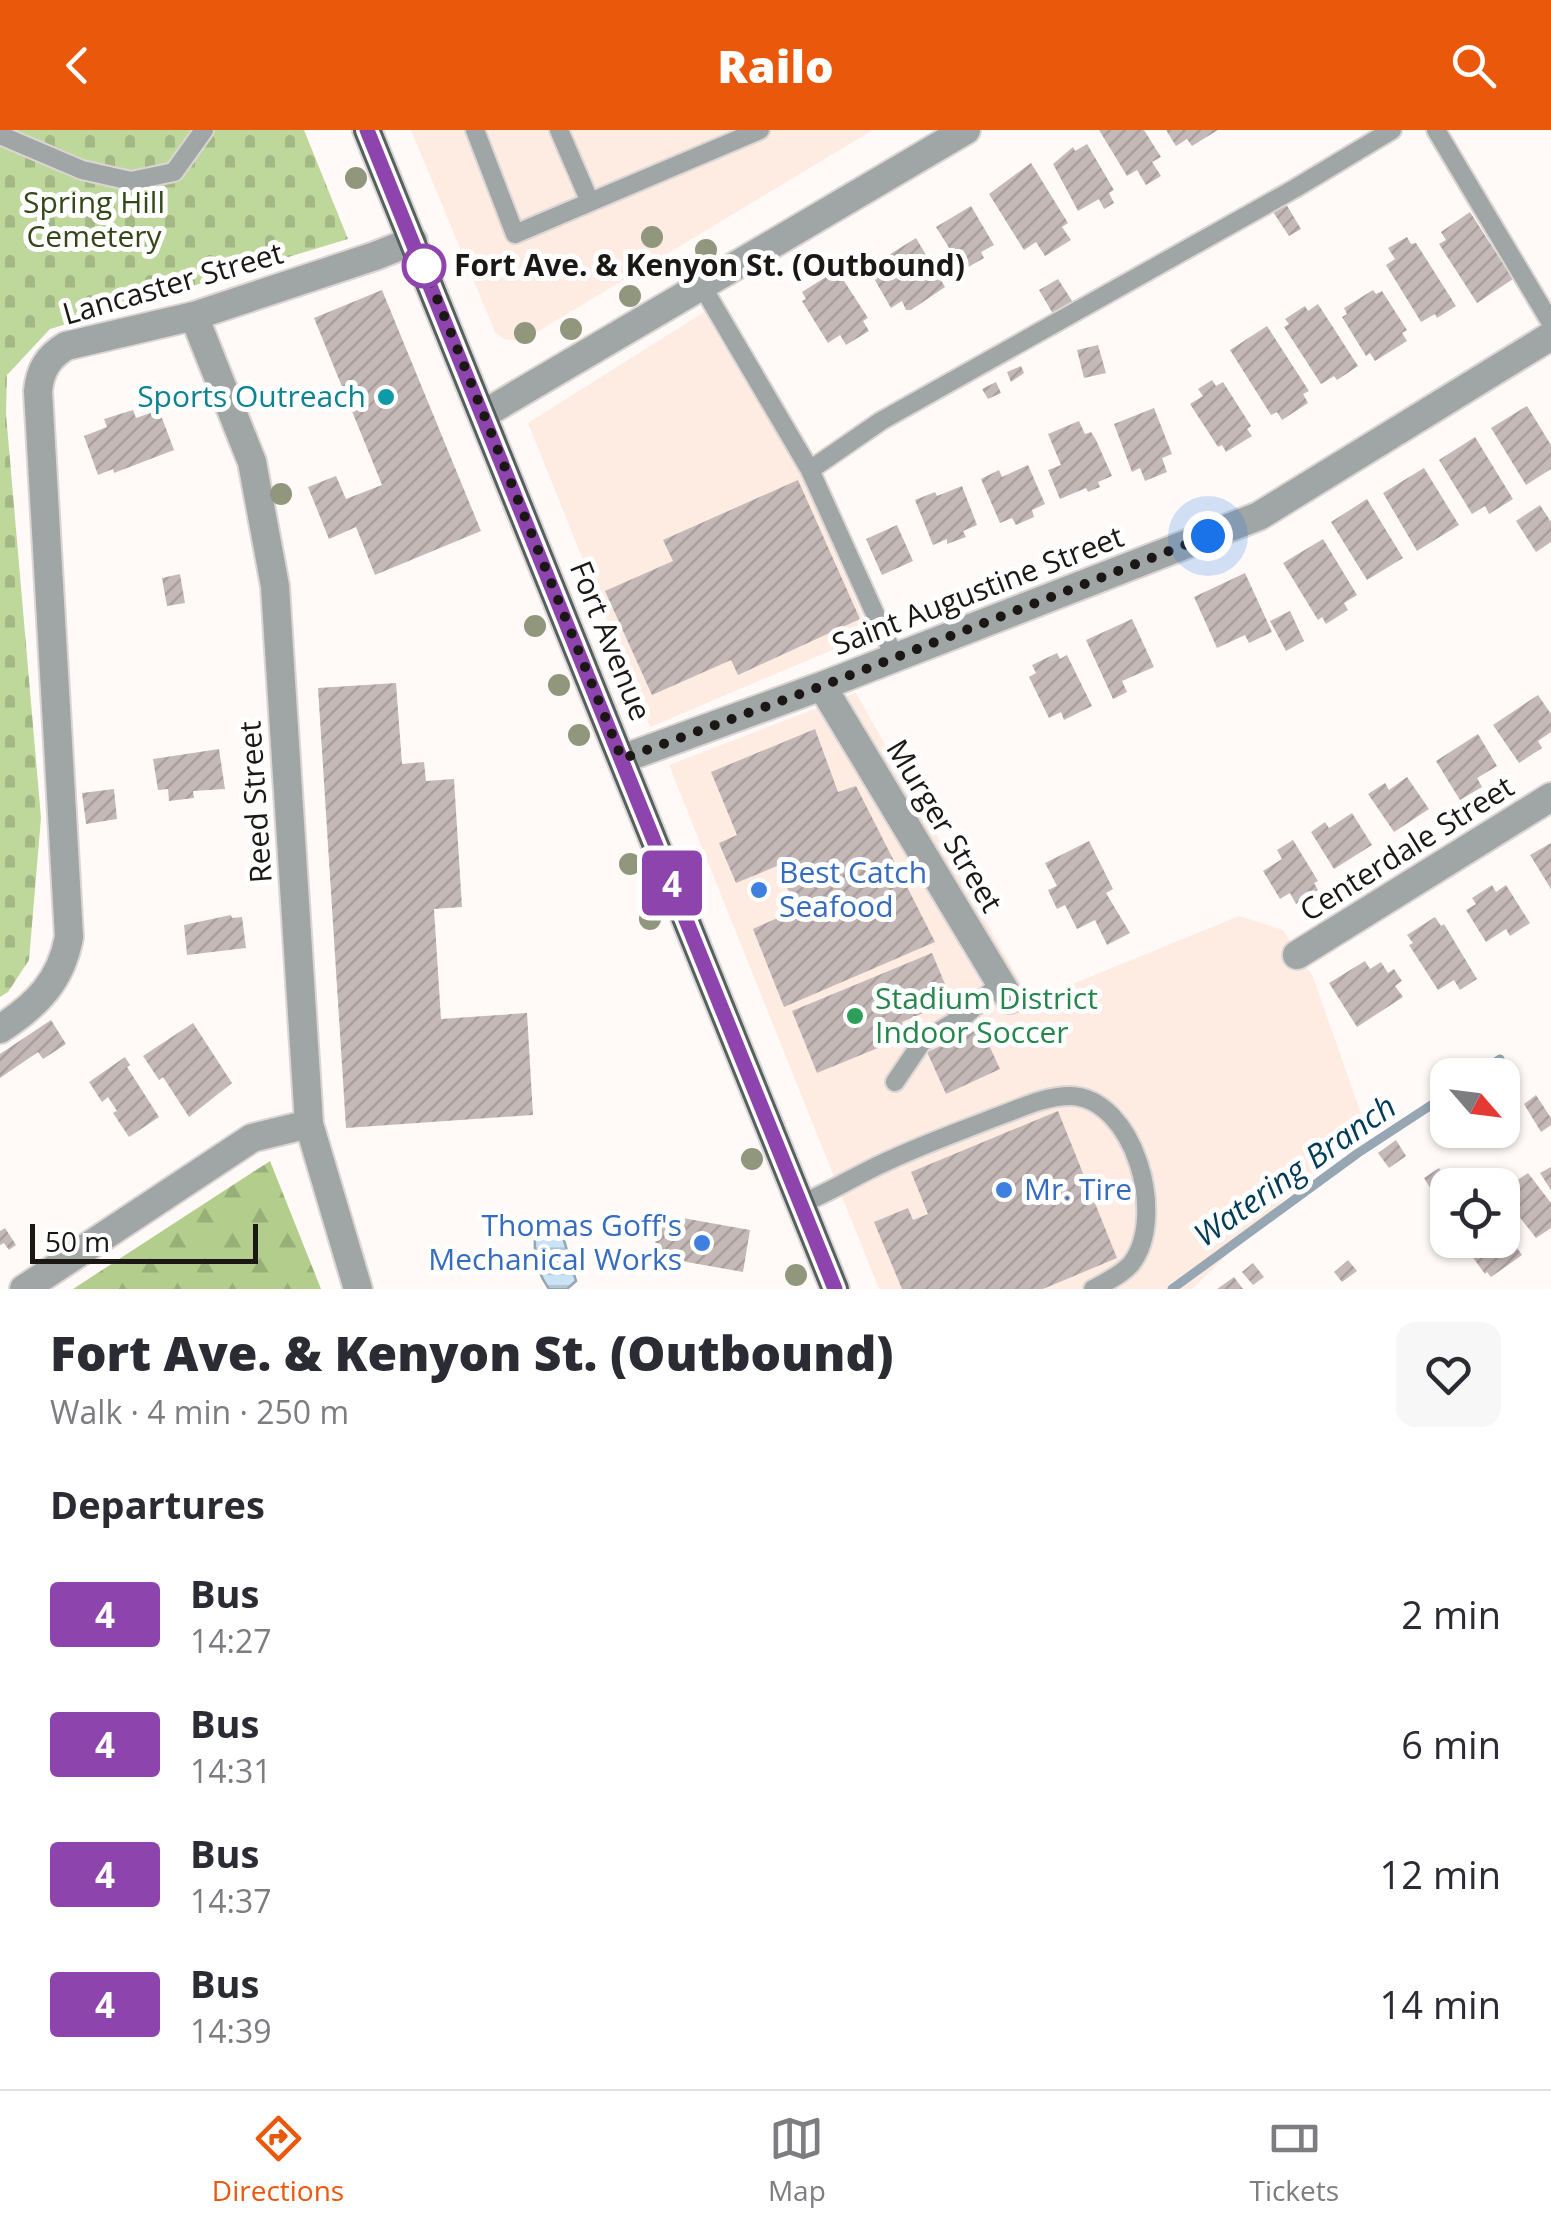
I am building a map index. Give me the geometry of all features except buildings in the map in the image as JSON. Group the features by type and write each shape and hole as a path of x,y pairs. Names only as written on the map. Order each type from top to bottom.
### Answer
{"main road":[{"name":"Fort Avenue","path":"367,130 835,1289"}],"street":[{"path":"484,414 966,130"},
{"name":"Lancaster Street","path":"0,1029 40,1000 53,983 70,937 39,380 48,361 66,346 194,316 413,241"},
{"name":"Reed Street","path":"194,316 252,462 275,586 310,1124 358,1289"},
{"name":"Saint Augustine Street","path":"622,759 822,686 1259,516 1551,336"},
{"name":"Murger Street","path":"822,686 1005,991"},
{"name":"Centerdale Street","path":"1297,955 1551,798"},
{"path":"24,1289 252,1138 310,1124"}],"lane":[{"path":"0,135 82,170 131,181 174,172 204,130"},
{"path":"475,130 516,234 760,130"},
{"path":"559,130 590,202"},
{"path":"810,470 881,420 1392,130"},
{"path":"1436,130 1551,323"},
{"path":"702,286 810,470 894,658"},
{"path":"895,1082 922,1042 1005,991"},
{"path":"800,1204 928,1144 1035,1102 1072,1096 1104,1109 1136,1151 1144,1183 1144,1240 1130,1264 1093,1289"}],"shaded area":[{"path":"411,130 873,130 522,341 504,339 495,332"},
{"path":"704,312 802,475 870,634 650,727 528,423"},
{"path":"856,693 1031,1001 1239,916 1283,930 1313,977 1364,1122 1192,1289 879,1289 669,765"}],"green space":[{"name":"Spring Hill Cemetery","path":"0,130 304,130 348,239 50,329 7,375 6,414 41,818 29,960 8,992 0,997"},
{"path":"270,1161 321,1289 73,1289"}],"water":[{"path":"530,1224 561,1230 576,1281 567,1289 549,1289 545,1283 537,1265 535,1238 528,1235"}],"waterway":[{"name":"Watering Branch","path":"1172,1289 1358,1153 1430,1106"}],"bus line":[{"name":"4","path":"367,130 835,1289"}],"place":[{"name":"Fort Ave. & Kenyon St. (Outbound)","path":"424,266"},
{"name":"Sports Outreach","path":"386,397"},
{"name":"Best Catch Seafood","path":"759,890"},
{"name":"Stadium District Indoor Soccer","path":"855,1016"},
{"name":"Mr. Tire","path":"1004,1190"},
{"name":"Thomas Goff's Mechanical Works","path":"702,1243"}],"route":[{"path":"424,266 622,759 1208,536"}]}
